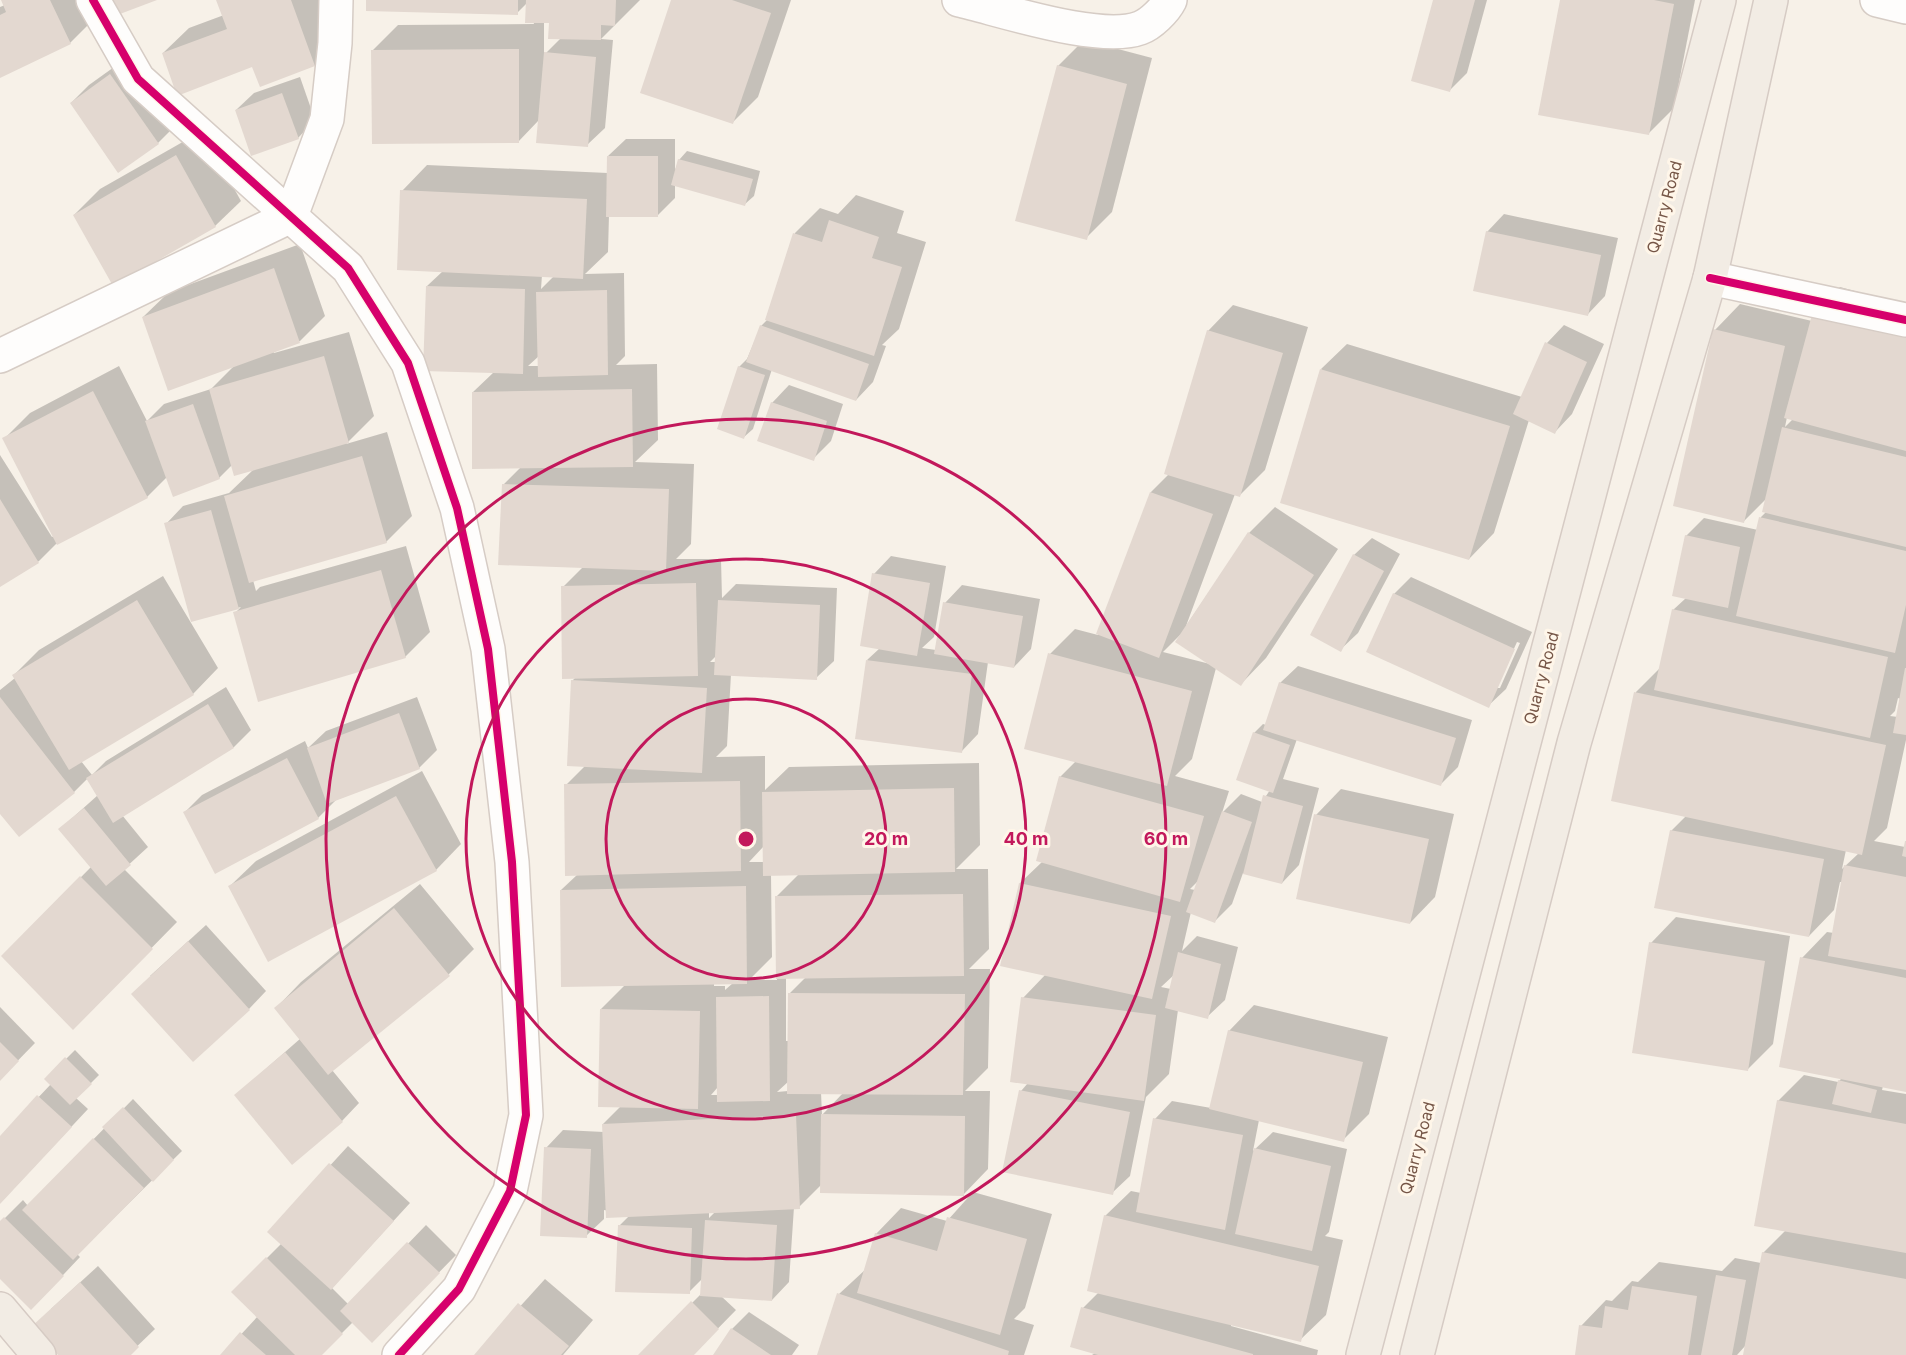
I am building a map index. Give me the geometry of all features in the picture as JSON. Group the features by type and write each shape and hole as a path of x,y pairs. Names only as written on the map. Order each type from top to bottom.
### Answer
{"main road":[{"name":"Quarry Road","path":"1363,1355 1719,0"},
{"path":"1417,1355 1574,743 1710,278 1771,0"},
{"path":"0,1309 39,1355"}],"street":[{"path":"93,0 138,79 348,268 408,363 458,508 488,649 512,862 526,1115 510,1191 459,1289 399,1355"},
{"path":"0,356 291,216 327,119 335,43 336,0"},
{"path":"959,0 1100,33 1140,28 1166,8 1170,0"},
{"path":"1877,0 1906,7"},
{"path":"1710,278 1906,320"}],"building":[{"path":"1,0 50,0 71,44 0,78 0,15 6,12"},
{"path":"106,0 157,0 112,17"},
{"path":"216,0 291,0 315,66 260,87 252,67 177,96 162,53 227,29"},
{"path":"366,0 518,0 518,15 366,11"},
{"path":"526,0 616,0 615,26 601,25 601,40 548,39 549,23 525,23"},
{"path":"671,0 732,0 771,13 733,124 640,93"},
{"path":"1433,0 1475,0 1450,92 1411,81"},
{"path":"1560,0 1654,0 1674,4 1649,135 1538,115"},
{"path":"519,49 519,143 372,144 371,50"},
{"path":"544,52 596,57 588,147 536,143"},
{"path":"1057,65 1127,84 1087,240 1015,221"},
{"path":"110,74 159,144 118,173 70,103"},
{"path":"282,93 299,139 251,156 235,110"},
{"path":"176,155 216,227 113,286 73,215"},
{"path":"607,156 658,156 658,217 606,217"},
{"path":"678,159 753,179 745,206 671,185"},
{"path":"400,190 587,199 583,279 397,270"},
{"path":"829,220 879,237 872,258 902,267 874,356 765,320 793,233 822,242"},
{"path":"1486,231 1601,255 1588,316 1473,291"},
{"path":"274,268 300,343 168,391 142,317"},
{"path":"426,286 525,289 523,374 423,371"},
{"path":"607,290 608,375 538,377 536,292"},
{"path":"1813,311 1906,337 1906,451 1784,418"},
{"path":"760,325 869,364 856,401 746,362"},
{"path":"1713,329 1785,346 1744,523 1673,506"},
{"path":"1207,330 1283,353 1240,497 1164,474"},
{"path":"1545,342 1587,362 1555,434 1513,414"},
{"path":"324,356 349,443 234,476 209,389"},
{"path":"738,366 765,375 744,439 717,429"},
{"path":"1320,369 1510,426 1469,560 1280,503"},
{"path":"632,389 633,467 472,469 472,392"},
{"path":"93,391 148,498 57,545 2,438"},
{"path":"771,402 827,421 814,461 757,441"},
{"path":"193,404 220,479 173,497 145,421"},
{"path":"1782,427 1906,457 1906,547 1762,512"},
{"path":"362,456 387,543 249,583 224,496"},
{"path":"502,484 669,489 666,571 498,565"},
{"path":"1150,492 1213,514 1159,658 1096,634"},
{"path":"0,499 39,563 0,587"},
{"path":"211,510 239,609 191,622 164,523"},
{"path":"1759,517 1906,551 1906,605 1895,653 1736,616"},
{"path":"1248,532 1314,575 1241,686 1175,642"},
{"path":"1685,535 1740,547 1728,608 1672,596"},
{"path":"1353,554 1384,571 1341,652 1310,635"},
{"path":"381,570 406,658 258,702 233,612"},
{"path":"872,573 930,583 917,656 860,646"},
{"path":"696,583 698,676 562,679 561,586"},
{"path":"1393,593 1515,649 1489,708 1366,652"},
{"path":"137,600 194,695 69,770 12,675"},
{"path":"718,600 820,605 817,680 714,675"},
{"path":"943,602 1023,616 1014,668 934,654"},
{"path":"1672,609 1888,657 1870,738 1654,690"},
{"path":"1048,653 1192,691 1167,786 1024,749"},
{"path":"866,660 972,674 962,753 855,739"},
{"path":"1906,668 1906,735 1893,733"},
{"path":"571,680 707,688 702,773 567,766"},
{"path":"1279,682 1456,738 1441,786 1263,730"},
{"path":"1634,692 1886,745 1862,855 1611,801"},
{"path":"0,697 75,793 19,837 0,814"},
{"path":"208,704 234,748 113,823 86,778"},
{"path":"399,713 420,769 327,804 307,748"},
{"path":"1253,732 1290,745 1273,793 1236,780"},
{"path":"287,758 319,819 215,874 183,812"},
{"path":"1059,776 1204,816 1180,902 1036,861"},
{"path":"740,781 741,871 565,876 564,784"},
{"path":"954,788 955,872 763,876 762,792"},
{"path":"1263,795 1303,806 1282,884 1243,874"},
{"path":"396,796 437,871 268,962 228,886"},
{"path":"84,808 131,865 106,886 58,829"},
{"path":"1222,811 1252,822 1215,923 1186,912"},
{"path":"1314,814 1429,839 1410,924 1296,899"},
{"path":"1670,830 1824,859 1809,937 1654,908"},
{"path":"1906,841 1906,857 1902,856"},
{"path":"1844,865 1906,877 1906,970 1828,956"},
{"path":"80,876 153,949 73,1030 1,956"},
{"path":"1019,883 1171,916 1152,999 1000,966"},
{"path":"746,886 747,984 561,987 560,890"},
{"path":"963,894 964,976 776,979 775,896"},
{"path":"394,908 450,976 328,1075 274,1008"},
{"path":"188,941 250,1010 193,1062 131,994"},
{"path":"1649,942 1765,961 1748,1071 1632,1053"},
{"path":"1178,952 1221,964 1208,1019 1165,1008"},
{"path":"1800,957 1906,978 1906,1092 1779,1067"},
{"path":"788,993 965,994 963,1095 787,1094"},
{"path":"769,996 770,1101 717,1102 716,997"},
{"path":"1021,997 1156,1015 1144,1101 1010,1082"},
{"path":"600,1009 700,1011 698,1109 598,1107"},
{"path":"1228,1030 1363,1062 1344,1142 1209,1109"},
{"path":"0,1042 19,1061 0,1081"},
{"path":"285,1052 343,1122 292,1165 234,1095"},
{"path":"65,1057 92,1084 70,1105 44,1079"},
{"path":"1838,1080 1877,1090 1871,1113 1832,1104"},
{"path":"1019,1090 1130,1112 1113,1195 1002,1172"},
{"path":"37,1095 72,1127 0,1204 0,1136"},
{"path":"1777,1100 1906,1124 1906,1253 1754,1226"},
{"path":"123,1107 174,1160 153,1182 102,1127"},
{"path":"821,1114 965,1116 964,1196 820,1193"},
{"path":"796,1115 800,1209 606,1218 602,1124"},
{"path":"1153,1118 1243,1135 1225,1230 1136,1212"},
{"path":"93,1138 144,1188 73,1260 22,1210"},
{"path":"544,1147 591,1149 587,1238 540,1236"},
{"path":"1254,1148 1331,1166 1312,1251 1235,1234"},
{"path":"329,1163 394,1221 331,1290 267,1232"},
{"path":"1104,1215 1319,1266 1301,1342 1087,1291"},
{"path":"4,1217 64,1276 31,1310 0,1279 0,1221"},
{"path":"947,1217 1027,1239 1000,1335 857,1293 875,1233 937,1251"},
{"path":"705,1220 777,1225 772,1301 700,1296"},
{"path":"618,1225 692,1228 690,1294 615,1292"},
{"path":"407,1242 440,1273 372,1343 340,1311"},
{"path":"1762,1252 1906,1279 1906,1355 1743,1355"},
{"path":"266,1257 343,1334 322,1355 295,1355 231,1292"},
{"path":"1716,1275 1746,1280 1732,1355 1701,1355"},
{"path":"80,1282 139,1347 131,1355 58,1355 31,1327"},
{"path":"1632,1286 1697,1296 1688,1355 1575,1355 1579,1325 1602,1328 1605,1306 1628,1310"},
{"path":"837,1293 1009,1351 1008,1355 817,1355"},
{"path":"691,1301 719,1329 694,1355 638,1355"},
{"path":"518,1303 569,1346 561,1355 474,1355"},
{"path":"1081,1307 1253,1355 1098,1355 1070,1347"},
{"path":"731,1328 771,1355 713,1355"},
{"path":"240,1332 266,1355 220,1355"}],"cycle path":[{"path":"93,0 138,79 348,268 408,363 457,508 488,649 512,862 526,1115 510,1191 459,1289 399,1355"},
{"path":"1710,278 1906,320"}]}
